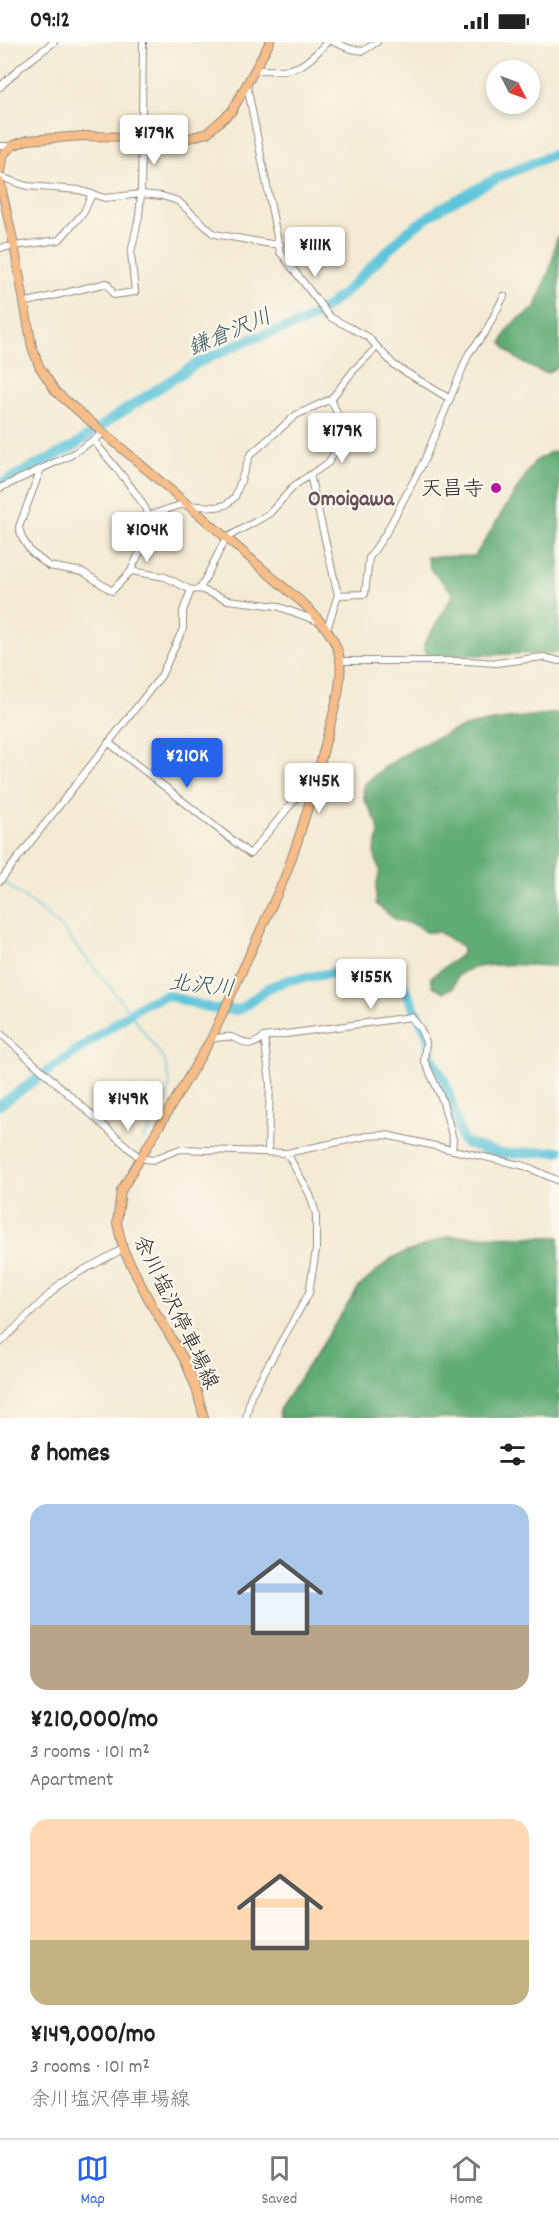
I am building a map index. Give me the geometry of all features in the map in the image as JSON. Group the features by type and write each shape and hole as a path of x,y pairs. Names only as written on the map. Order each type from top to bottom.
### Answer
{"main road":[{"path":"0,171 3,155 12,146 27,140 84,136 189,138 207,133 232,111 270,42"},
{"name":"余川塩沢停車場線","path":"0,182 14,244 32,347 39,366 56,392 306,606 324,626 336,646 340,661 338,693 292,860 210,1039 121,1191 117,1223 123,1249 152,1306 185,1361 196,1388 204,1418"}],"street":[{"path":"0,87 21,67 54,42"},
{"path":"23,303 107,283 114,295 135,292 131,252 141,194 143,42"},
{"path":"256,70 293,70 318,52 327,42"},
{"path":"333,42 351,50 363,51 377,42"},
{"path":"247,85 280,252 330,317 369,337 376,348 394,365 450,399"},
{"path":"0,146 12,146"},
{"path":"0,177 27,186 79,190 105,198 141,194 162,196 178,201 214,234 280,244"},
{"path":"0,248 14,244 59,240 84,212 92,194"},
{"path":"338,595 365,594 369,558 386,533 424,461 469,353 485,333 504,296"},
{"path":"150,515 180,505 216,507 226,505 235,497 250,455 296,415 331,399 354,370 376,348"},
{"path":"200,589 226,538 268,514 295,485 328,463 341,442 344,430 331,399"},
{"path":"0,488 40,471 104,434"},
{"path":"40,471 19,527 22,538 31,552 48,566 83,572 112,591 131,571 151,528 150,515 120,471 94,441"},
{"path":"131,571 165,577 191,590 200,589 228,600 277,606 324,626 338,595 310,475"},
{"path":"0,881 161,676 183,629 183,611 191,590"},
{"path":"340,661 496,663 543,657 559,661"},
{"path":"109,743 250,854 318,772"},
{"path":"210,1039 230,1036 245,1044 255,1044 264,1037 411,1017 420,1028 426,1042 424,1060 442,1099 453,1139 452,1150"},
{"path":"0,1034 140,1158 152,1160 180,1149 287,1153 367,1136 386,1135 525,1166 559,1180"},
{"path":"264,1037 270,1082 268,1152"},
{"path":"246,1418 251,1395 309,1293 316,1250 316,1214 310,1195 287,1153"},
{"path":"0,1342 63,1281 123,1249"}],"green space":[{"path":"559,236 559,366 547,373 522,362 502,343 511,325 535,308"},
{"path":"559,451 559,653 429,656 424,649 424,644 454,594 431,570 427,557 475,556 534,462 549,453"},
{"path":"559,713 559,966 507,964 479,967 459,975 453,988 444,992 433,986 431,977 461,955 463,947 439,932 425,932 416,925 396,920 376,904 376,886 380,871 374,853 379,835 378,824 364,799 363,786 399,758 444,734 493,721"},
{"path":"449,1236 559,1237 559,1418 280,1418 279,1410 359,1287 392,1258"}],"waterway":[{"name":"鎌倉沢川","path":"0,484 72,447 196,364 245,341 301,323 316,315 343,294 407,232 438,210 497,178 559,152"},
{"path":"3,881 61,927 126,1007 165,1061 170,1083 165,1106 143,1139"},
{"name":"北沢川","path":"0,1105 143,1004 167,995 213,1009 239,1010 270,987 289,980 378,966 391,972 402,983 430,1040 431,1057 445,1082 462,1139 466,1143 502,1154 559,1151"}],"place":[{"name":"天昌寺","path":"496,488"}],"district":[{"name":"Omoigawa","path":"351,497"}]}
